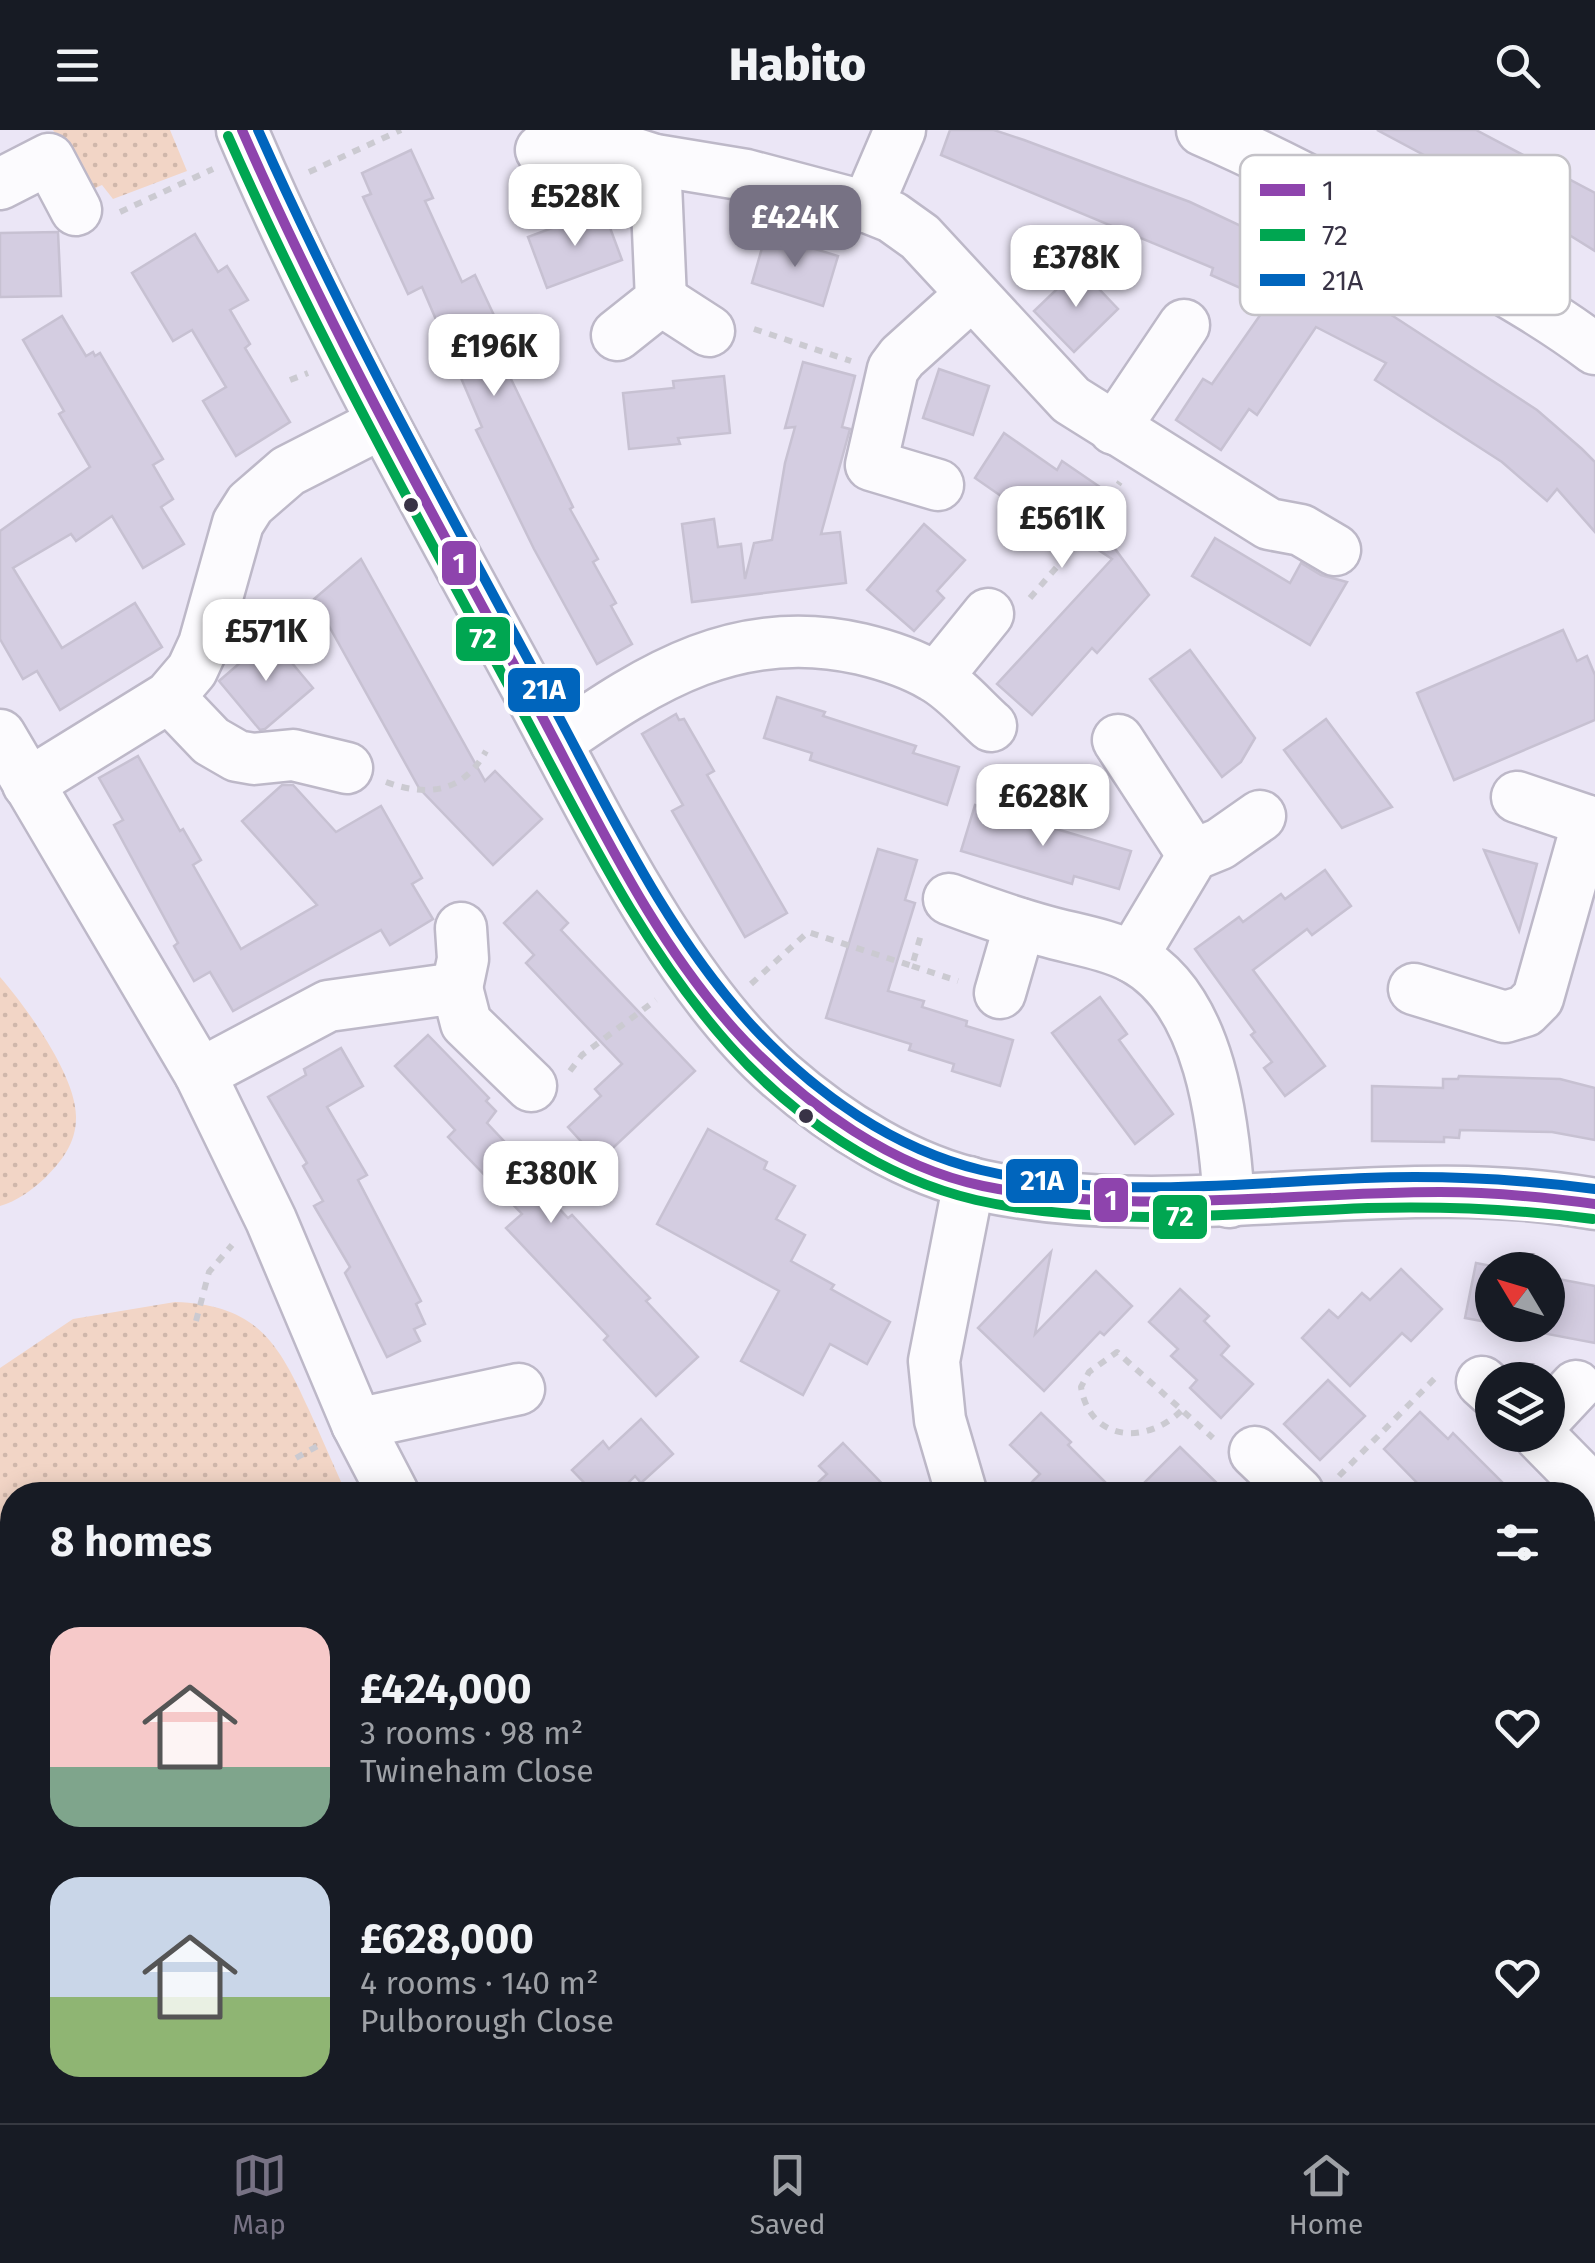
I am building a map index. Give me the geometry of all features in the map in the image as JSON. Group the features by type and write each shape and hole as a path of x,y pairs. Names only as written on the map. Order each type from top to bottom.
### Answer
{"street":[{"path":"868,207 900,130"},
{"path":"1202,130 1257,155"},
{"path":"541,150 570,143 617,148 656,160 746,175 892,217 920,236 1071,400 1269,524 1301,530 1335,550"},
{"path":"0,184 41,145 76,210"},
{"path":"254,159 382,423 649,907 721,1012 779,1074 825,1110 918,1165 970,1182 1083,1200 1230,1202 1440,1192 1512,1193 1595,1204"},
{"path":"656,160 661,300"},
{"path":"938,485 871,465 894,369 902,357 972,294"},
{"path":"661,300 709,331"},
{"path":"618,334 661,300"},
{"path":"1547,315 1595,348"},
{"path":"1128,438 1184,325"},
{"path":"28,784 169,697 192,670 204,644 238,523 250,504 288,470 382,423"},
{"path":"937,677 988,614"},
{"path":"556,743 622,697 668,672 762,643 834,643 881,654 937,677 991,726"},
{"path":"169,697 212,741 237,756 254,759 293,755 348,768"},
{"path":"0,735 200,1074 270,1220 357,1424 387,1482"},
{"path":"1118,740 1193,856"},
{"path":"1414,989 1505,1017 1530,1008 1540,990 1591,822 1517,797"},
{"path":"1132,958 1193,856 1220,844 1260,816"},
{"path":"949,900 1132,958 1171,992 1197,1036 1216,1093 1230,1202"},
{"path":"1000,994 1020,924"},
{"path":"462,928 464,959 458,988 466,1023 531,1086"},
{"path":"200,1074 328,1006 458,988"},
{"path":"958,1482 940,1420 934,1362 970,1182"},
{"path":"357,1424 519,1389"},
{"path":"1255,1452 1295,1482"},
{"path":"1556,1452 1585,1482"}],"path":[{"path":"76,210 101,204 111,216 198,175 254,159 401,130"},
{"path":"709,331 725,318 856,362 894,369"},
{"path":"988,614 1004,628 1074,547 1128,438"},
{"path":"348,768 411,791 428,792 462,778 486,751"},
{"path":"721,1012 808,932 912,966 934,893 949,900"},
{"path":"531,1086 543,1099 582,1056 655,1002 687,966"},
{"path":"196,1321 208,1272 237,1238 270,1220"},
{"path":"1181,1411 1159,1429 1126,1434 1099,1420 1085,1403 1081,1387 1089,1372 1116,1352 1243,1464 1255,1452"},
{"path":"1317,1482 1442,1371 1470,1396 1475,1393"}],"green space":[{"path":"53,130 170,130 187,171 113,199 102,185 91,190"},
{"path":"0,977 60,1064 76,1118 71,1143 57,1165 30,1191 0,1206"},
{"path":"175,1302 203,1305 245,1320 275,1347 287,1365 341,1482 0,1482 0,1368 73,1319"}],"building":[{"path":"950,130 994,130 1190,202 1240,226 1240,288 1211,275 1213,268 941,155"},
{"path":"1377,130 1476,130 1523,155 1424,155"},
{"path":"411,150 433,198 425,201 462,282 475,275 500,328 495,330 515,375 510,377 573,507 570,509 598,559 593,562 616,603 611,606 632,644 597,664 534,549 476,430 482,427 422,287 408,294 363,197 371,194 362,173"},
{"path":"1570,180 1595,193 1595,251 1570,235"},
{"path":"603,209 622,260 547,288 528,237"},
{"path":"58,232 61,296 0,297 0,233"},
{"path":"195,234 218,272 227,266 248,300 230,310 250,344 245,348 290,422 236,456 203,401 226,387 192,330 173,341 132,273"},
{"path":"766,234 838,256 823,306 752,283"},
{"path":"1079,268 1118,309 1074,352 1034,311"},
{"path":"1260,315 1391,315 1537,410 1595,462 1595,532 1557,489 1547,501 1502,462 1375,380 1386,363 1316,327 1257,415 1249,409 1221,450 1176,420 1203,379 1212,384"},
{"path":"62,316 86,356 100,353 163,459 153,465 173,499 161,507 184,544 143,568 112,516 76,541 71,534 13,568 62,648 135,603 162,647 60,710 37,671 23,679 0,639 0,531 90,467 59,414 64,411 23,340"},
{"path":"803,362 855,376 842,427 850,429 821,534 840,532 846,583 692,602 682,524 714,519 718,547 741,544 745,579 754,543 772,540 795,427 785,428"},
{"path":"939,369 989,386 973,435 923,418"},
{"path":"724,376 730,433 678,438 680,444 629,449 623,393 674,388 673,381"},
{"path":"1004,433 1057,470 1062,461 1100,487 1085,508 1149,595 1097,653 1092,648 1032,715 997,684 1112,559 1032,506 1027,514 975,478"},
{"path":"924,524 965,560 937,591 944,598 914,631 867,590"},
{"path":"1215,538 1290,583 1301,563 1321,575 1347,582 1310,645 1192,576"},
{"path":"361,559 485,781 495,771 542,819 493,865 419,788 314,599"},
{"path":"1563,630 1577,661 1587,656 1595,675 1595,720 1454,780 1417,693"},
{"path":"270,637 313,688 260,730 219,681"},
{"path":"1190,650 1255,738 1241,762 1222,777 1150,679"},
{"path":"777,697 916,746 913,753 959,767 947,805 810,760 812,753 764,738"},
{"path":"676,714 679,720 684,719 714,771 707,775 787,913 745,937 672,811 683,805 642,734"},
{"path":"1326,719 1392,807 1342,828 1284,750"},
{"path":"138,756 201,860 193,865 241,949 317,905 242,821 282,785 293,785 336,832 381,806 422,878 412,884 433,919 390,945 381,930 233,1011 210,972 194,981 174,946 178,943 114,825 123,820 99,778"},
{"path":"975,805 1131,851 1119,889 1074,876 1072,884 961,851"},
{"path":"878,849 917,860 905,900 915,903 888,991 924,1001 922,1007 967,1021 966,1026 1013,1040 1000,1086 952,1071 954,1064 909,1050 911,1044 826,1018"},
{"path":"1484,850 1537,864 1519,931"},
{"path":"1325,870 1351,906 1312,935 1307,929 1253,970 1325,1066 1285,1096 1264,1068 1272,1062 1251,1035 1255,1032 1195,949 1239,917 1243,922 1281,894 1285,899"},
{"path":"537,891 568,923 561,930 695,1071 599,1161 568,1127 601,1096 595,1089 622,1064 526,963 534,955 504,923"},
{"path":"1100,997 1127,1034 1119,1040 1173,1114 1135,1144 1052,1033"},
{"path":"428,1035 489,1098 486,1101 496,1111 487,1123 528,1167 524,1171 568,1218 572,1215 650,1298 646,1301 698,1357 656,1396 604,1340 608,1336 506,1228 522,1214 448,1137 455,1130 395,1066"},
{"path":"341,1048 363,1086 327,1107 367,1175 358,1180 421,1301 416,1304 425,1324 414,1329 420,1341 387,1357 345,1273 350,1267 314,1206 323,1201 303,1166 307,1163 268,1097 306,1075 304,1069"},
{"path":"1443,1079 1560,1079 1595,1088 1595,1140 1552,1132 1460,1130 1459,1138 1444,1137 1444,1142 1372,1141 1372,1086 1443,1088"},
{"path":"708,1129 767,1162 764,1169 795,1186 776,1219 805,1235 791,1261 890,1322 867,1364 830,1344 803,1395 741,1361 779,1291 657,1224"},
{"path":"1051,1252 1035,1334 1096,1271 1132,1306 1104,1335 1100,1332 1044,1391 978,1328"},
{"path":"1475,1268 1475,1320 1465,1318"},
{"path":"1401,1269 1442,1309 1411,1341 1402,1333 1350,1386 1302,1338 1329,1310 1338,1318 1362,1293 1370,1300"},
{"path":"1565,1280 1595,1286 1595,1343 1565,1337"},
{"path":"1180,1289 1209,1316 1204,1321 1229,1346 1221,1355 1253,1384 1221,1418 1190,1388 1197,1380 1171,1356 1178,1349 1149,1322"},
{"path":"1328,1380 1365,1416 1320,1460 1284,1424"},
{"path":"1420,1412 1448,1439 1453,1433 1502,1482 1416,1482 1384,1449"},
{"path":"1041,1413 1105,1482 1032,1482 1040,1474 1010,1445"},
{"path":"641,1419 673,1454 642,1482 635,1476 629,1482 584,1482 572,1470 603,1441 609,1449"},
{"path":"843,1443 880,1482 819,1482 827,1474 819,1466"},
{"path":"1180,1447 1216,1482 1145,1482"}],"transit line":[{"name":"1","path":"242,130 380,415 627,875 681,962 712,1003 796,1089 854,1131 916,1165 983,1186 1040,1195 1154,1202 1459,1192 1595,1204"},
{"name":"21A","path":"258,130 395,411 665,909 692,951 755,1029 830,1097 887,1133 949,1161 1028,1179 1076,1185 1172,1187 1451,1178 1595,1189"},
{"name":"72","path":"228,136 365,419 612,877 638,922 697,1006 730,1046 782,1097 841,1141 907,1177 976,1200 1025,1209 1172,1217 1453,1208 1593,1219"}]}
